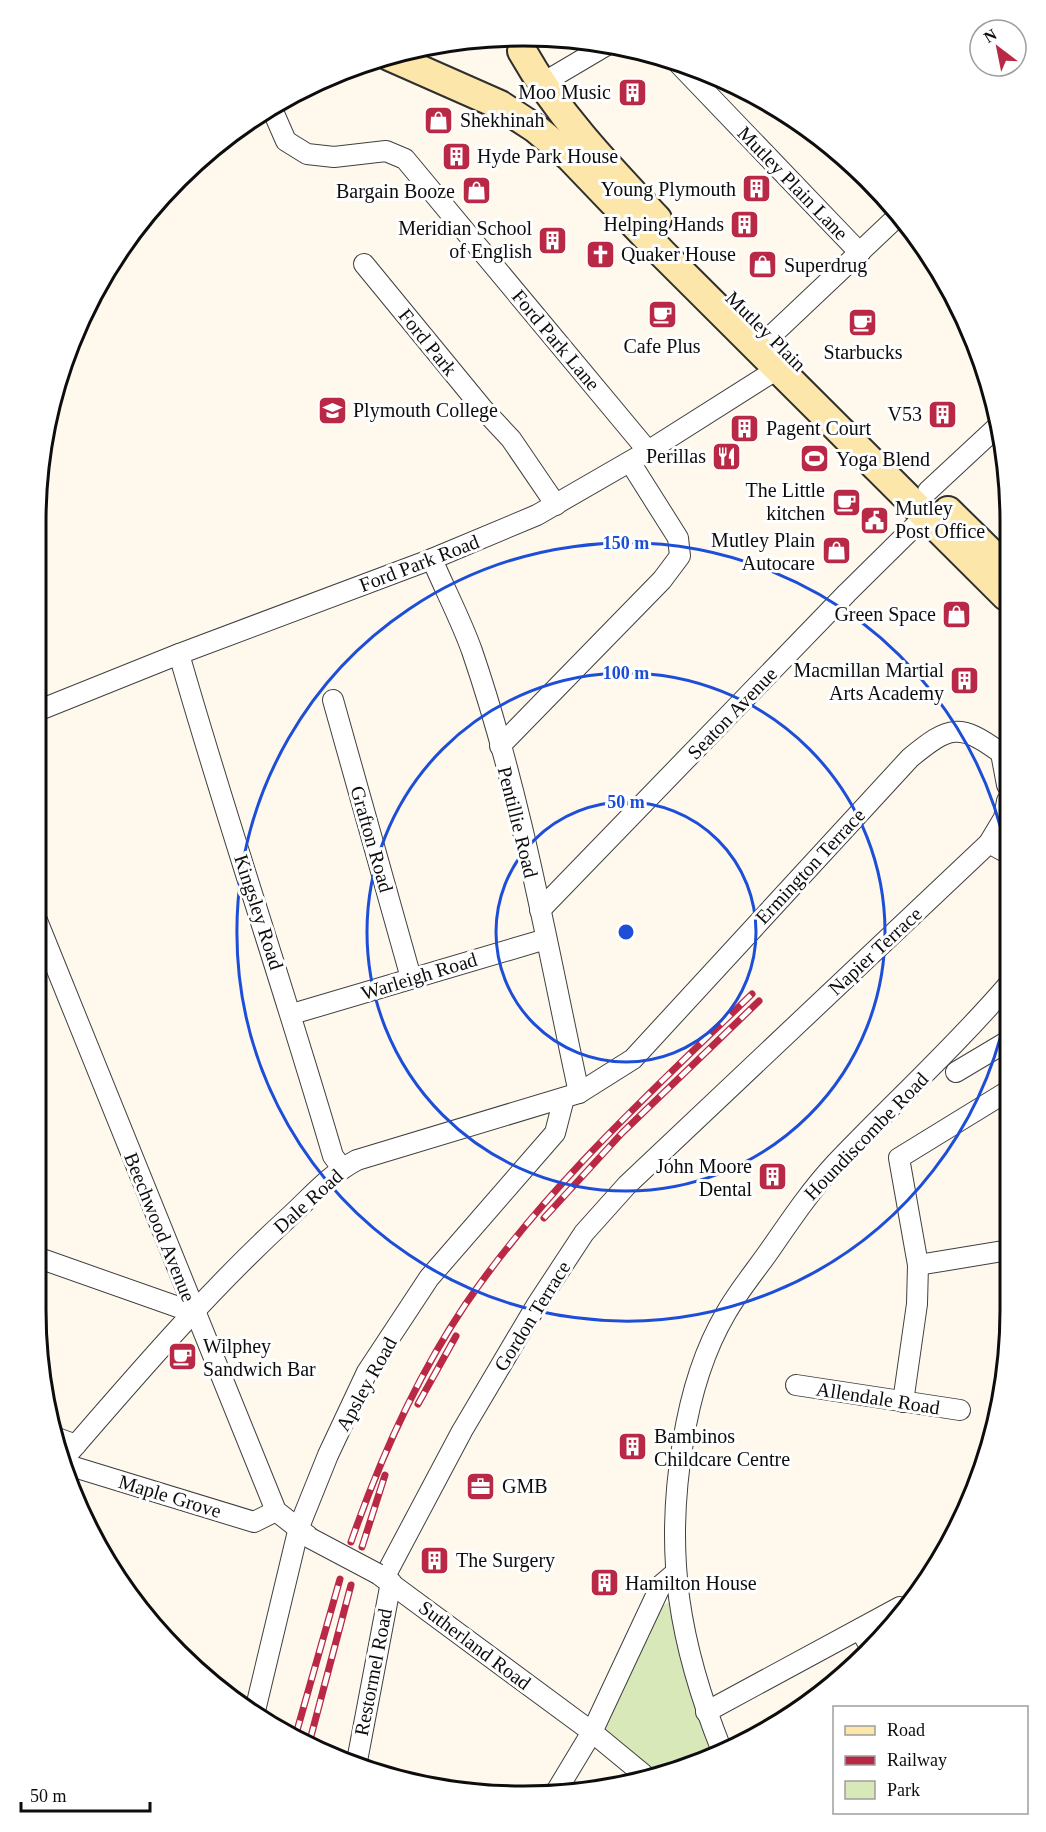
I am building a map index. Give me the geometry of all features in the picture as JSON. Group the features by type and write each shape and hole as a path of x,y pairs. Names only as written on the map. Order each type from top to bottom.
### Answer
{"main road":[{"path":"500,105 515,94 524,76 520,46"},
{"name":"Mutley Plain","path":"521,46 541,84 581,137 711,276 772,335 785,363"},
{"name":"Mutley Plain","path":"421,61 536,128 571,158 785,363 926,503 1000,589"},
{"name":"Mutley Plain","path":"926,503 1000,563"}],"street":[{"path":"541,84 595,53"},
{"name":"Mutley Plain Lane","path":"693,78 860,253"},
{"name":"Ford Park Lane","path":"275,116 286,141 308,154 334,157 386,151 405,159 648,452"},
{"path":"772,335 892,222"},
{"name":"Ford Park","path":"364,264 483,409 511,439 556,505"},
{"name":"Ford Park Road","path":"46,707 179,654 432,560 556,505 648,452 785,363"},
{"name":"Seaton Avenue","path":"540,910 991,434"},
{"path":"500,746 662,580 680,556 678,538 630,462"},
{"name":"Pentillie Road","path":"432,560 471,650 500,746 546,939 572,1095"},
{"name":"Kingsley Road","path":"179,654 207,750 292,1014 333,1156 342,1168"},
{"name":"Grafton Road","path":"333,700 411,978"},
{"name":"Ermington Terrace","path":"633,1059 910,758 937,736 957,732 977,735 1000,748"},
{"name":"Napier Terrace","path":"728,1090 989,843 1000,825"},
{"path":"989,843 1000,849"},
{"name":"Warleigh Road","path":"292,1014 546,939"},
{"name":"Beechwood Avenue","path":"46,948 276,1510"},
{"name":"Houndiscombe Road","path":"719,1743 706,1712 690,1653 675,1573 676,1485 690,1403 725,1314 796,1209 827,1173 889,1112 1000,994"},
{"path":"956,1072 1000,1046"},
{"name":"Dale Road","path":"67,1442 272,1233 342,1168 357,1160 406,1149 572,1095 633,1059"},
{"name":"Gordon Terrace","path":"384,1578 462,1431 536,1306 584,1233 627,1185 728,1090"},
{"name":"Apsley Road","path":"257,1704 304,1532 328,1455 367,1372 429,1278 555,1133 572,1095"},
{"path":"903,1402 917,1304 918,1265 899,1158 1000,1096"},
{"path":"918,1265 1000,1251"},
{"path":"46,1261 195,1313"},
{"name":"Allendale Road","path":"796,1384 960,1410"},
{"name":"Maple Grove","path":"73,1466 254,1522 276,1510"},
{"path":"276,1510 304,1532"},
{"name":"Sutherland Road","path":"304,1532 384,1578 592,1732 639,1771"},
{"path":"561,1783 592,1732 661,1585 675,1573"},
{"name":"Restormel Road","path":"358,1755 384,1578"},
{"path":"706,1712 864,1637 881,1622"}],"green space":[{"path":"671,1601 719,1743 676,1760 639,1771 592,1732 650,1612"}],"railway":[{"path":"351,1542 374,1480 415,1390 447,1333 496,1262 529,1221 601,1142 752,994"},
{"path":"544,1218 622,1133 759,1001"},
{"path":"418,1404 456,1336"},
{"path":"362,1547 385,1475"},
{"path":"298,1729 340,1579"},
{"path":"311,1736 351,1585"}],"place":[{"name":"Moo Music","path":"632,92"},
{"name":"Shekhinah","path":"439,120"},
{"name":"Hyde Park House","path":"456,156"},
{"name":"Young Plymouth","path":"757,189"},
{"name":"Bargain Booze","path":"476,191"},
{"name":"Helping Hands","path":"745,224"},
{"name":"Meridian School of English","path":"553,240"},
{"name":"Quaker House","path":"600,254"},
{"name":"Superdrug","path":"763,265"},
{"name":"Cafe Plus","path":"662,315"},
{"name":"Starbucks","path":"863,322"},
{"name":"Plymouth College","path":"332,410"},
{"name":"V53","path":"943,414"},
{"name":"Pagent Court","path":"745,428"},
{"name":"Perillas","path":"727,456"},
{"name":"Yoga Blend","path":"815,459"},
{"name":"The Little kitchen","path":"846,502"},
{"name":"Mutley Post Office","path":"874,520"},
{"name":"Mutley Plain Autocare","path":"836,551"},
{"name":"Green Space","path":"957,614"},
{"name":"Macmillan Martial Arts Academy","path":"965,681"},
{"name":"John Moore Dental","path":"773,1177"},
{"name":"Wilphey Sandwich Bar","path":"182,1357"},
{"name":"Bambinos Childcare Centre","path":"633,1447"},
{"name":"GMB","path":"481,1486"},
{"name":"The Surgery","path":"435,1560"},
{"name":"Hamilton House","path":"604,1583"}]}
